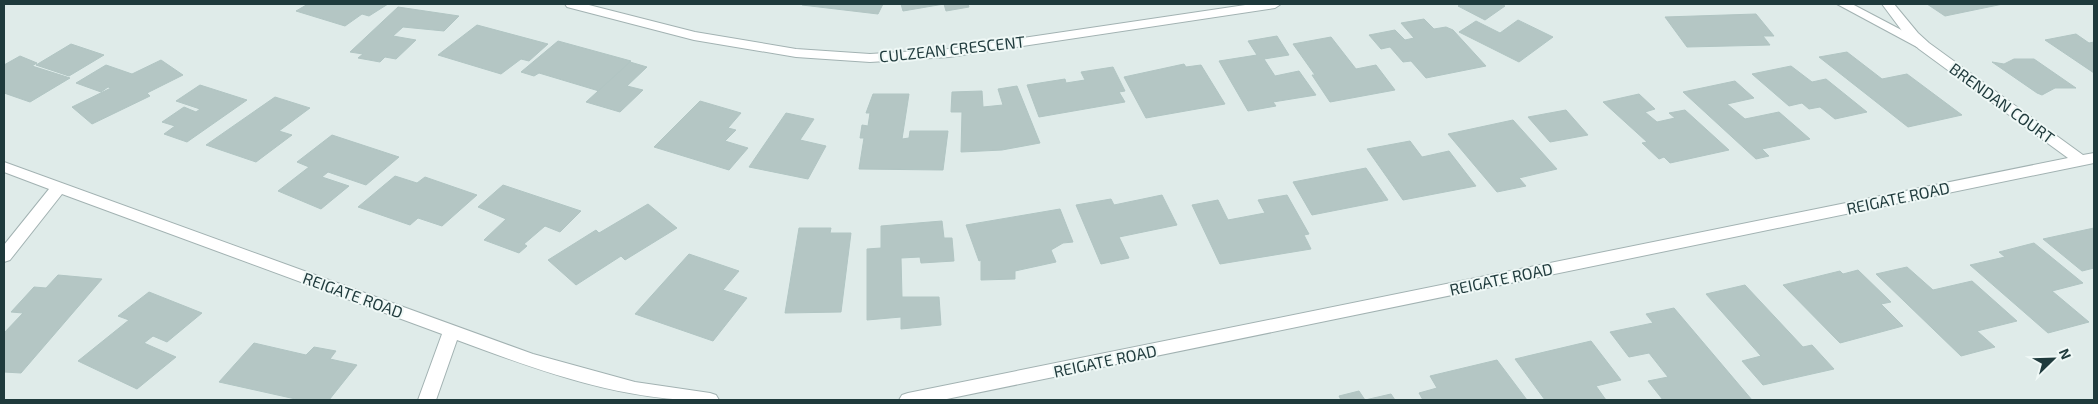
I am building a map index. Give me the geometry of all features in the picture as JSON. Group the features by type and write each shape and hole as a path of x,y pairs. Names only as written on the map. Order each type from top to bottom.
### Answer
{"street":[{"name":"CULZEAN CRESCENT","path":"571,4 694,36 796,52 870,58 948,53 1275,4"},
{"name":"BRENDAN COURT","path":"1843,4 1924,46 2088,159"},
{"name":"BRENDAN COURT","path":"1888,4 1913,36 1924,46"},
{"name":"REIGATE ROAD","path":"908,400 2088,159"},
{"name":"REIGATE ROAD","path":"4,167 531,360 635,389 710,400"},
{"path":"4,256 58,188"},
{"path":"427,400 452,331"}],"building":[{"path":"308,4 388,4 369,16 362,14 345,26 296,11"},
{"path":"803,4 883,4 878,14"},
{"path":"901,4 944,4 903,11"},
{"path":"944,4 968,4 969,7 946,11"},
{"path":"1461,4 1500,4 1505,6 1485,20 1458,6"},
{"path":"1927,4 2003,4 1945,16"},
{"path":"398,7 459,16 444,31 403,27 393,36 416,40 396,59 385,57 380,62 358,58 363,54 350,52"},
{"path":"1756,14 1774,36 1763,36 1770,45 1687,47 1665,17"},
{"path":"1424,19 1434,29 1446,27 1453,30 1486,66 1426,78 1411,61 1403,62 1390,47 1381,49 1369,35 1395,30 1405,40 1414,38 1401,23"},
{"path":"1518,20 1553,37 1519,62 1459,32 1476,21 1500,33"},
{"path":"477,25 548,44 529,61 521,59 501,74 438,55"},
{"path":"2076,34 2089,43 2094,42 2094,73 2045,40"},
{"path":"1277,36 1289,55 1264,59 1275,76 1299,71 1316,95 1273,102 1276,106 1248,111 1219,61 1257,55 1248,41"},
{"path":"1331,37 1356,69 1376,65 1395,90 1330,102 1312,75 1315,75 1293,44"},
{"path":"558,41 631,61 599,91 539,73 534,76 521,72"},
{"path":"71,44 104,55 69,76 36,65"},
{"path":"1847,52 1882,79 1907,74 1962,115 1908,127 1819,57"},
{"path":"20,56 37,63 32,66 70,78 30,102 4,93 4,65"},
{"path":"2014,59 2034,59 2076,88 2055,88 2042,95 1992,62 2004,64"},
{"path":"161,60 183,75 147,93 150,96 92,124 72,107 111,88 108,87 101,92 76,83 106,65 132,74"},
{"path":"630,62 647,67 627,86 643,90 620,112 586,102"},
{"path":"1184,64 1186,67 1201,65 1225,104 1146,118 1124,77"},
{"path":"1791,66 1812,82 1826,79 1867,112 1835,119 1820,107 1809,109 1802,103 1789,106 1752,74"},
{"path":"1113,67 1125,91 1119,92 1125,102 1039,117 1027,85 1065,79 1066,83 1085,80 1081,72"},
{"path":"1735,81 1754,98 1727,104 1745,119 1779,112 1810,139 1762,149 1769,156 1756,159 1683,92"},
{"path":"200,85 247,100 187,142 164,134 175,126 162,122 184,107 196,112 200,109 176,101"},
{"path":"1017,86 1040,143 1002,150 961,152 962,112 951,112 952,92 982,91 983,107 1003,105 998,89"},
{"path":"873,94 909,94 902,139 909,138 910,131 948,131 943,170 859,169 864,138 860,138 862,125 868,126 870,113 866,113"},
{"path":"1639,94 1655,109 1645,112 1657,122 1675,118 1669,113 1685,110 1729,150 1670,163 1664,157 1659,159 1642,143 1647,142 1603,102"},
{"path":"275,97 310,108 279,131 292,135 256,162 206,145"},
{"path":"700,101 741,113 728,128 736,130 725,141 748,148 729,170 654,147"},
{"path":"1566,110 1588,135 1550,142 1528,117"},
{"path":"786,113 814,119 800,140 826,146 808,179 749,167"},
{"path":"1513,120 1557,169 1519,178 1526,186 1497,192 1448,134"},
{"path":"332,135 399,157 366,185 328,172 322,177 349,186 321,209 278,191 309,167 297,162"},
{"path":"1410,141 1422,157 1449,151 1476,186 1403,200 1367,149"},
{"path":"1366,168 1388,200 1312,215 1293,182"},
{"path":"395,176 417,183 425,177 477,195 442,226 418,218 410,225 358,207"},
{"path":"503,185 581,211 560,232 545,226 524,244 527,246 519,253 484,240 506,219 478,207"},
{"path":"1162,195 1177,225 1119,237 1129,258 1101,264 1076,205 1111,199 1114,205"},
{"path":"1287,195 1309,234 1304,235 1311,249 1220,264 1192,205 1218,200 1228,220 1265,213 1258,200"},
{"path":"648,204 677,228 625,260 621,256 576,285 548,260 596,230 599,233"},
{"path":"1060,209 1073,242 1063,243 1051,250 1056,262 1015,271 1015,279 981,280 981,260 979,261 966,225"},
{"path":"942,221 944,238 952,238 954,261 921,263 920,257 901,258 902,297 939,297 941,325 901,329 901,317 867,320 867,249 881,248 881,226"},
{"path":"799,228 831,228 830,233 851,233 841,312 785,313"},
{"path":"2094,228 2094,268 2082,271 2043,239"},
{"path":"2034,243 2083,283 2052,291 2089,322 2048,333 1970,265 2005,257 1999,252"},
{"path":"689,254 739,271 723,290 747,298 713,341 635,314"},
{"path":"1907,267 1933,290 1972,281 2017,321 1977,331 1995,347 1961,356 1876,274"},
{"path":"1858,270 1891,302 1881,304 1903,326 1840,343 1783,285 1840,271 1843,274"},
{"path":"58,275 102,279 21,373 4,372 4,333 23,313 11,312 34,287 46,288"},
{"path":"1745,285 1803,347 1812,345 1834,369 1763,385 1742,361 1761,356 1706,294"},
{"path":"149,292 202,313 167,342 153,336 144,343 176,357 137,389 78,361 129,320 118,316"},
{"path":"1674,308 1752,400 1663,400 1648,381 1668,377 1649,353 1629,357 1610,332 1653,323 1646,314"},
{"path":"1591,341 1621,380 1596,386 1606,400 1545,400 1515,359"},
{"path":"254,343 306,355 314,347 336,351 330,359 357,365 329,400 300,400 219,382"},
{"path":"1497,360 1527,400 1423,400 1419,393 1437,388 1430,376"},
{"path":"1359,391 1365,400 1341,400 1339,396"},
{"path":"1391,394 1395,400 1365,400"}]}
